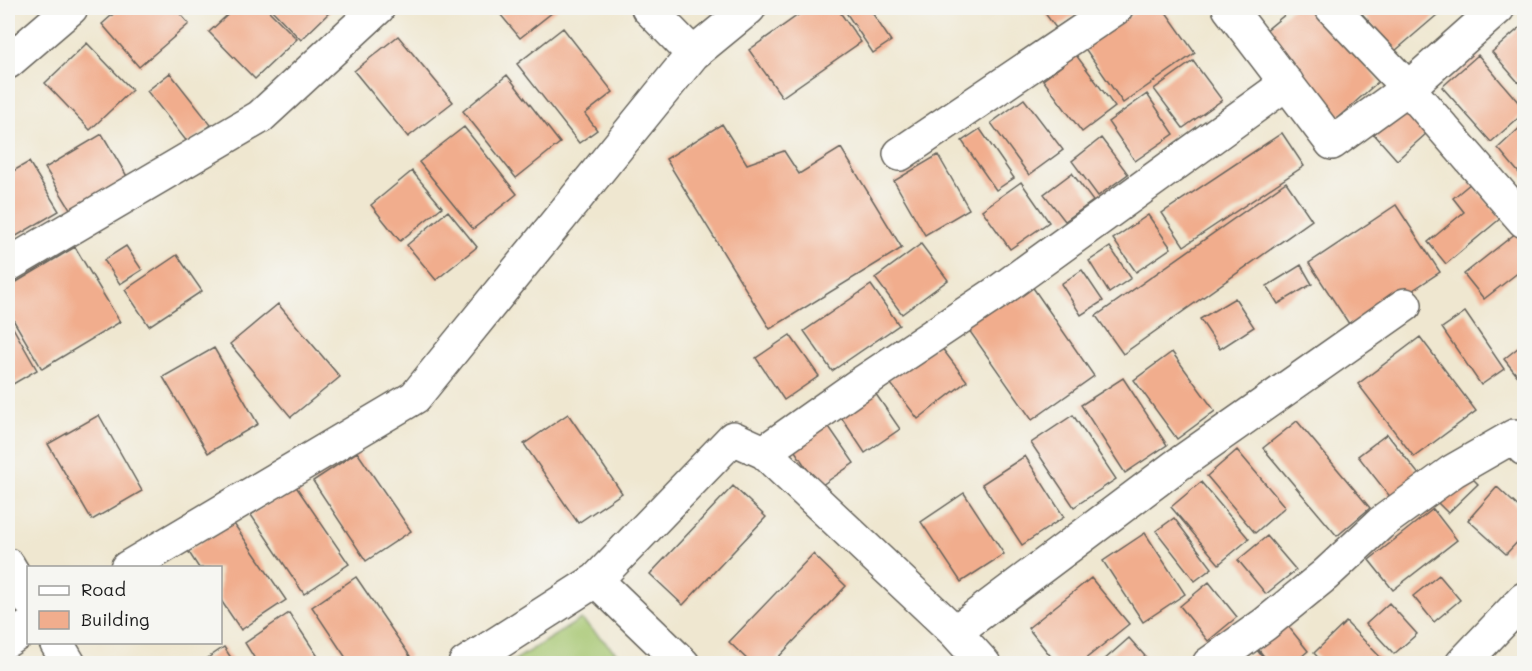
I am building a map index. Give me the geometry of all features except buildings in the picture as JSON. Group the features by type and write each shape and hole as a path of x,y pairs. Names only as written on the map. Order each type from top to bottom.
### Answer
{"street":[{"path":"8,62 71,8"},
{"path":"8,265 260,117 378,8"},
{"path":"648,8 693,54"},
{"path":"130,566 414,397 693,54 748,8"},
{"path":"900,154 1116,8"},
{"path":"1229,8 1332,143 1408,88 1498,8"},
{"path":"1332,8 1408,88 1524,220"},
{"path":"764,452 998,292 1287,83"},
{"path":"955,632 1176,466 1405,305"},
{"path":"1209,663 1265,624 1325,575 1381,523 1453,471 1514,436 1524,449"},
{"path":"465,663 596,580 733,438 764,452 955,632 984,663"},
{"path":"8,566 27,597"},
{"path":"596,580 683,663"},
{"path":"1462,663 1524,599"},
{"path":"8,640 27,628"},
{"path":"57,644 69,663"}],"green space":[{"path":"581,619 627,663 510,663"}]}
